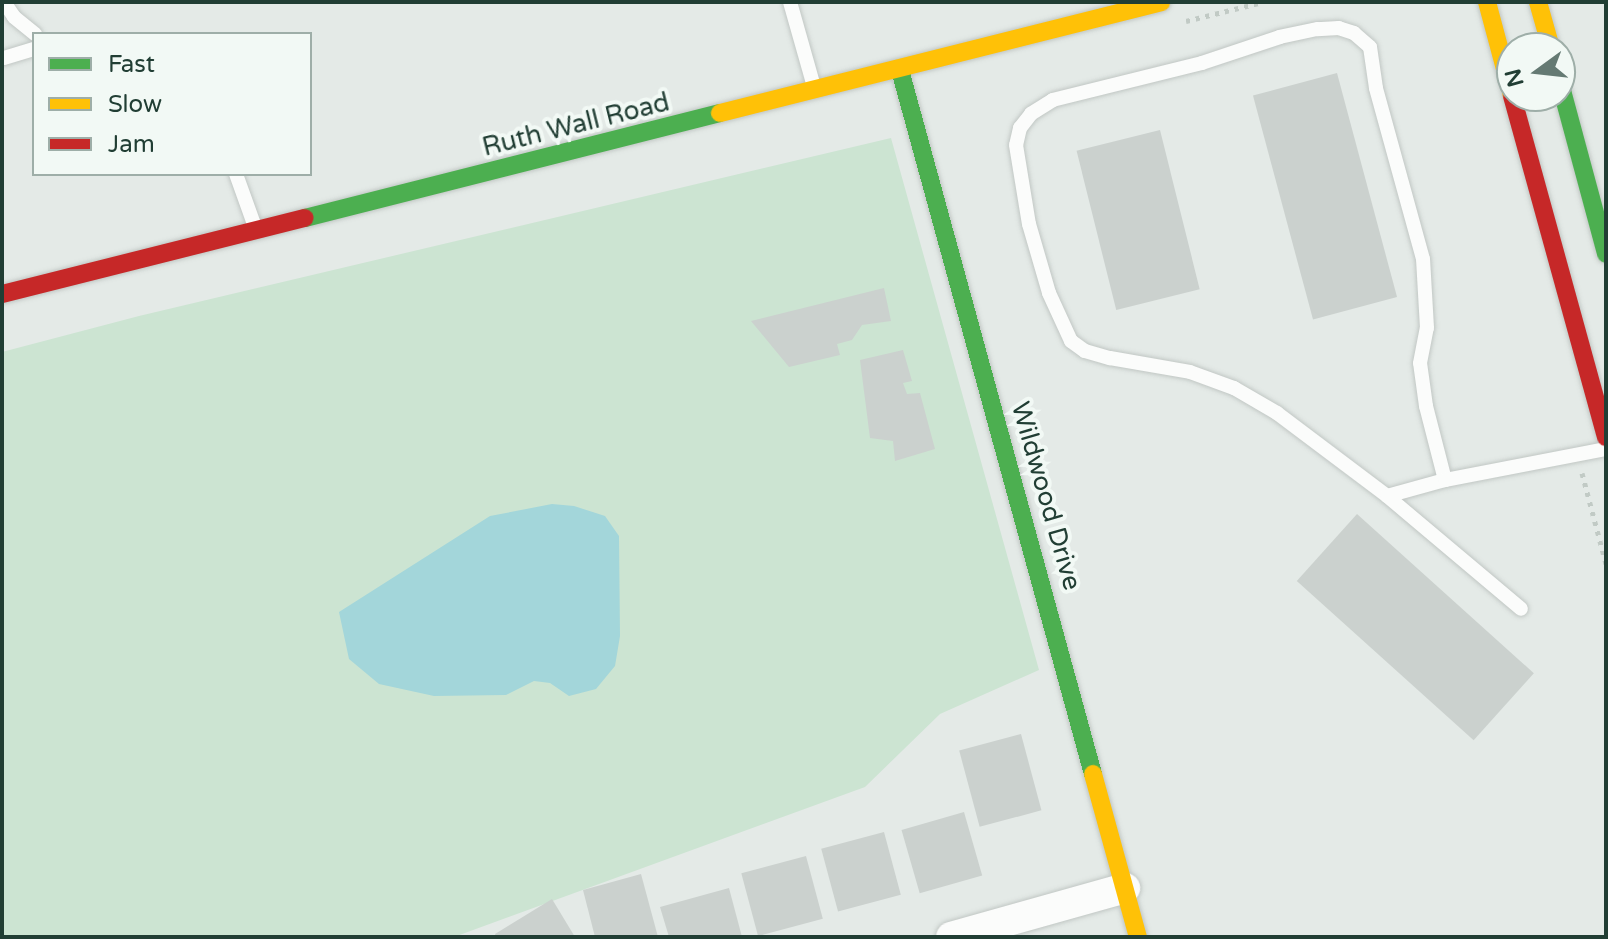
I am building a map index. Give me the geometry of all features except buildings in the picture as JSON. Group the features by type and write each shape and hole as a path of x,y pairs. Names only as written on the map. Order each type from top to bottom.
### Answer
{"street":[{"name":"Ruth Wall Road","path":"2,294 815,92 1161,2"},
{"path":"1487,2 1496,35"},
{"path":"1538,2 1546,32"},
{"name":"Wildwood Drive","path":"900,70 1138,937"},
{"path":"1517,112 1606,437"},
{"path":"1568,112 1606,254"},
{"path":"951,937 1125,888"}],"lane":[{"path":"4,2 14,17 33,32"},
{"path":"790,2 815,92"},
{"path":"1445,480 1426,406 1420,363 1427,328 1423,259 1376,88 1370,47 1354,33 1339,28 1317,29 1280,37 1202,63 1053,100 1031,114 1020,128 1016,145 1029,224 1049,293 1071,341 1085,351 1190,372 1234,388 1277,413 1387,496 1521,609"},
{"path":"4,58 32,50"},
{"path":"237,176 256,231"},
{"path":"1387,496 1445,480 1606,449"}],"green space":[{"path":"891,138 1039,670 940,714 865,787 454,937 2,937 2,352 139,316"}],"water":[{"path":"552,504 574,506 605,516 619,536 620,636 615,666 596,689 569,696 550,683 534,681 506,695 434,696 379,684 349,659 339,612 490,516"}],"traffic: fast":[{"path":"900,70 1093,774"},
{"path":"1568,112 1606,254"},
{"path":"305,218 720,113"}],"traffic: slow":[{"path":"720,113 1161,2"},
{"path":"1487,2 1496,35"},
{"path":"1538,2 1546,32"},
{"path":"1093,774 1138,937"}],"traffic: jam":[{"path":"1516,112 1606,437"},
{"path":"2,294 305,218"}]}
